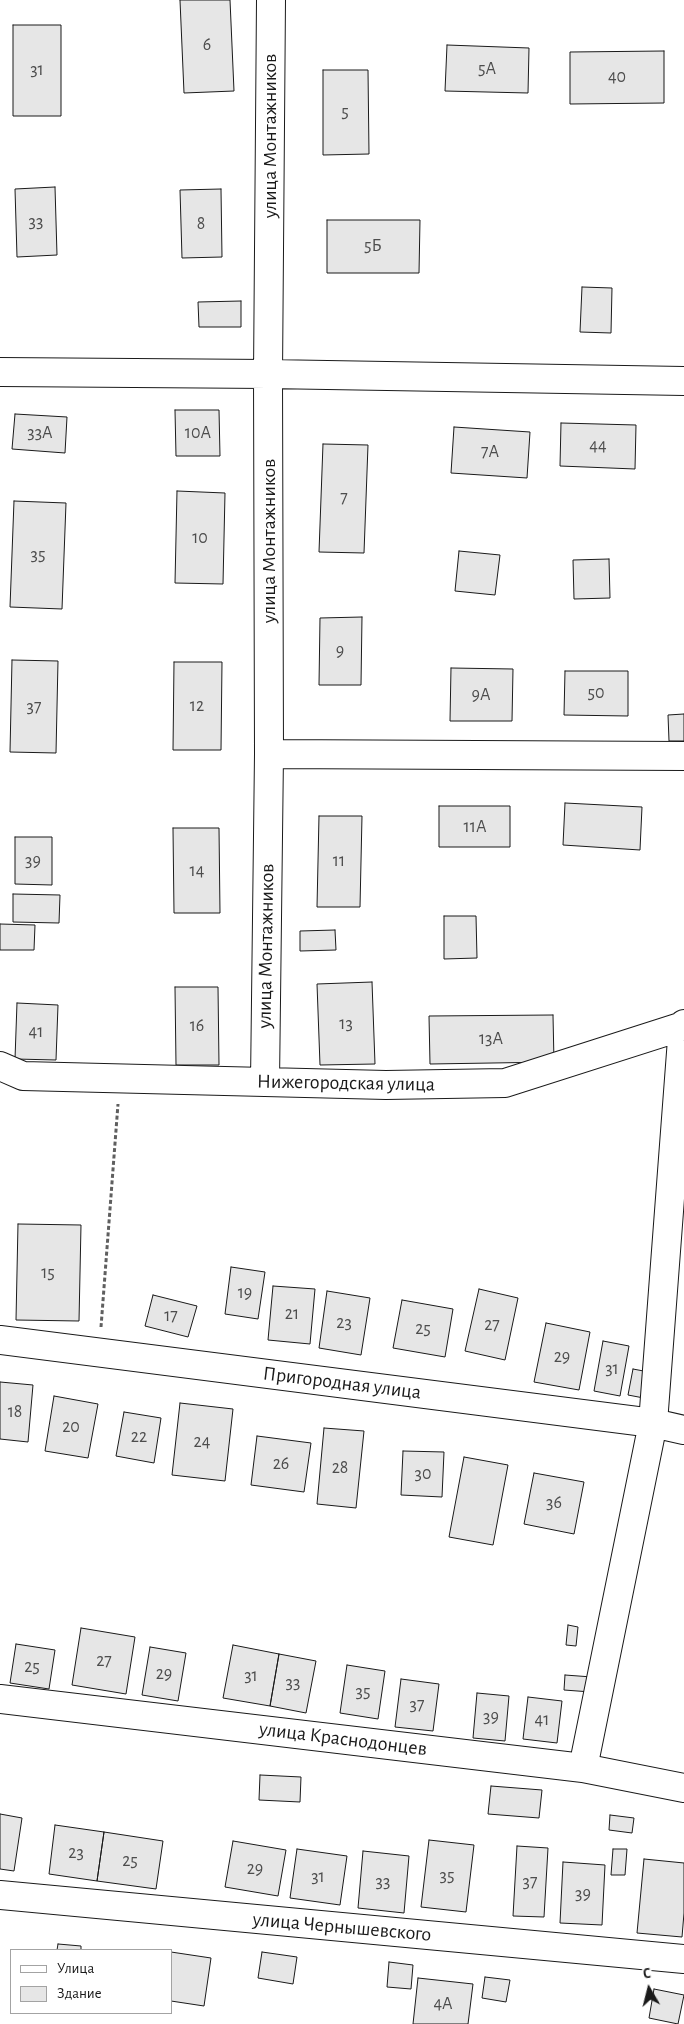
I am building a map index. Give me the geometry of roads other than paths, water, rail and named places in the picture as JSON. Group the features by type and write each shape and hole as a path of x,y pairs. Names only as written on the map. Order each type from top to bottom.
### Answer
{"street":[{"name":"улица Монтажников","path":"265,1082 269,754 268,374 271,0"},
{"path":"0,372 268,374 684,381"},
{"path":"269,754 684,756"},
{"path":"583,1768 653,1423 684,1025"},
{"name":"Нижегородская улица","path":"0,1066 23,1076 386,1086 505,1083 684,1025"},
{"name":"Пригородная улица","path":"0,1340 653,1423 684,1430"},
{"name":"улица Краснодонцев","path":"0,1699 583,1768 684,1788"},
{"name":"улица Чернышевского","path":"0,1895 684,1959"}]}
